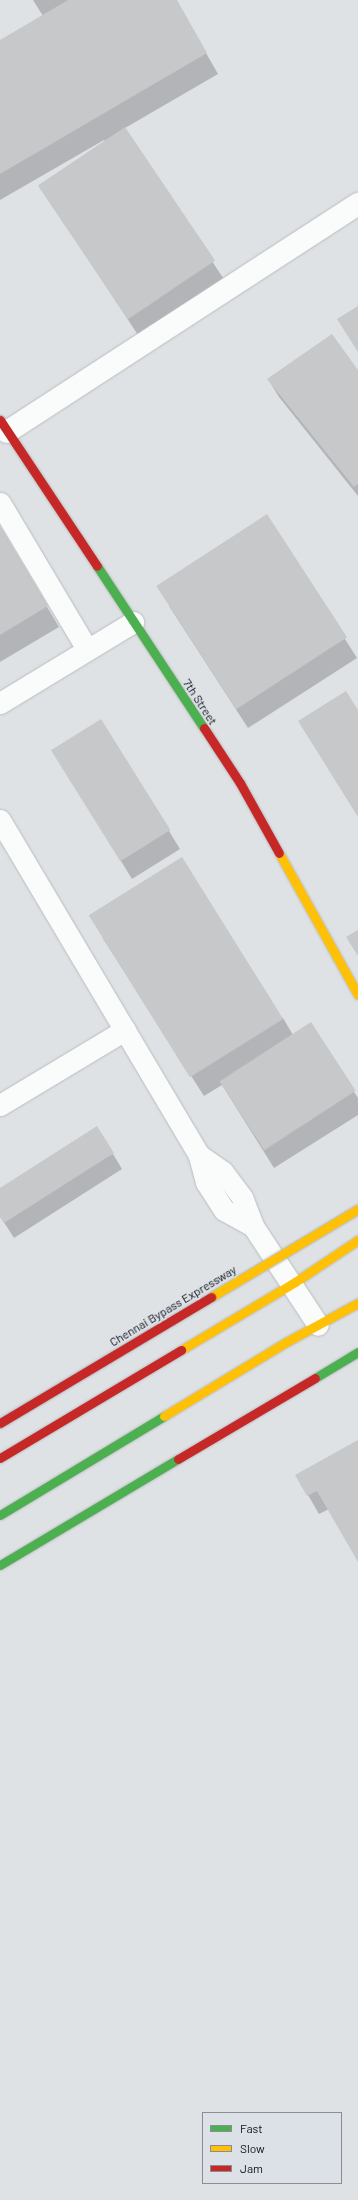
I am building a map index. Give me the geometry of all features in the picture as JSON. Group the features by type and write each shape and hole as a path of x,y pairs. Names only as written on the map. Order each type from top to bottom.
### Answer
{"main road":[{"name":"7th Street","path":"4,426 240,783 358,995"},
{"name":"Chennai Bypass Expressway","path":"0,1423 358,1208"},
{"path":"0,1458 291,1284 358,1240"},
{"path":"0,1515 318,1325 358,1303"},
{"path":"0,1565 358,1352"}],"street":[{"path":"4,426 358,204"}],"lane":[{"path":"0,503 87,650"},
{"path":"0,703 133,622"},
{"path":"0,820 199,1155 206,1182 224,1210 253,1226 318,1325"},
{"path":"0,1104 125,1030"}],"building":[{"path":"68,0 177,0 207,53 0,174 0,40"},
{"path":"125,127 215,260 128,319 38,186"},
{"path":"358,306 358,352 337,319"},
{"path":"332,334 358,370 358,484 354,487 267,379"},
{"path":"267,514 347,637 236,709 156,586"},
{"path":"0,526 48,606 0,635"},
{"path":"346,691 358,710 358,817 298,721"},
{"path":"101,719 170,830 120,861 51,750"},
{"path":"182,857 283,1019 190,1077 89,915"},
{"path":"358,930 358,956 346,937"},
{"path":"311,1022 356,1091 264,1150 220,1081"},
{"path":"97,1126 114,1153 4,1223 0,1217 0,1188"},
{"path":"358,1440 358,1562 317,1491 307,1496 295,1475"}],"traffic: fast":[{"path":"97,566 204,728"},
{"path":"315,1378 358,1352"},
{"path":"0,1515 164,1416"},
{"path":"0,1565 178,1459"}],"traffic: slow":[{"path":"279,853 358,995"},
{"path":"211,1297 358,1209"},
{"path":"181,1350 295,1282 358,1240"},
{"path":"164,1416 288,1341 358,1303"}],"traffic: jam":[{"path":"0,420 97,566"},
{"path":"204,728 240,783 279,853"},
{"path":"0,1423 211,1297"},
{"path":"0,1458 181,1350"},
{"path":"178,1459 315,1378"}]}
